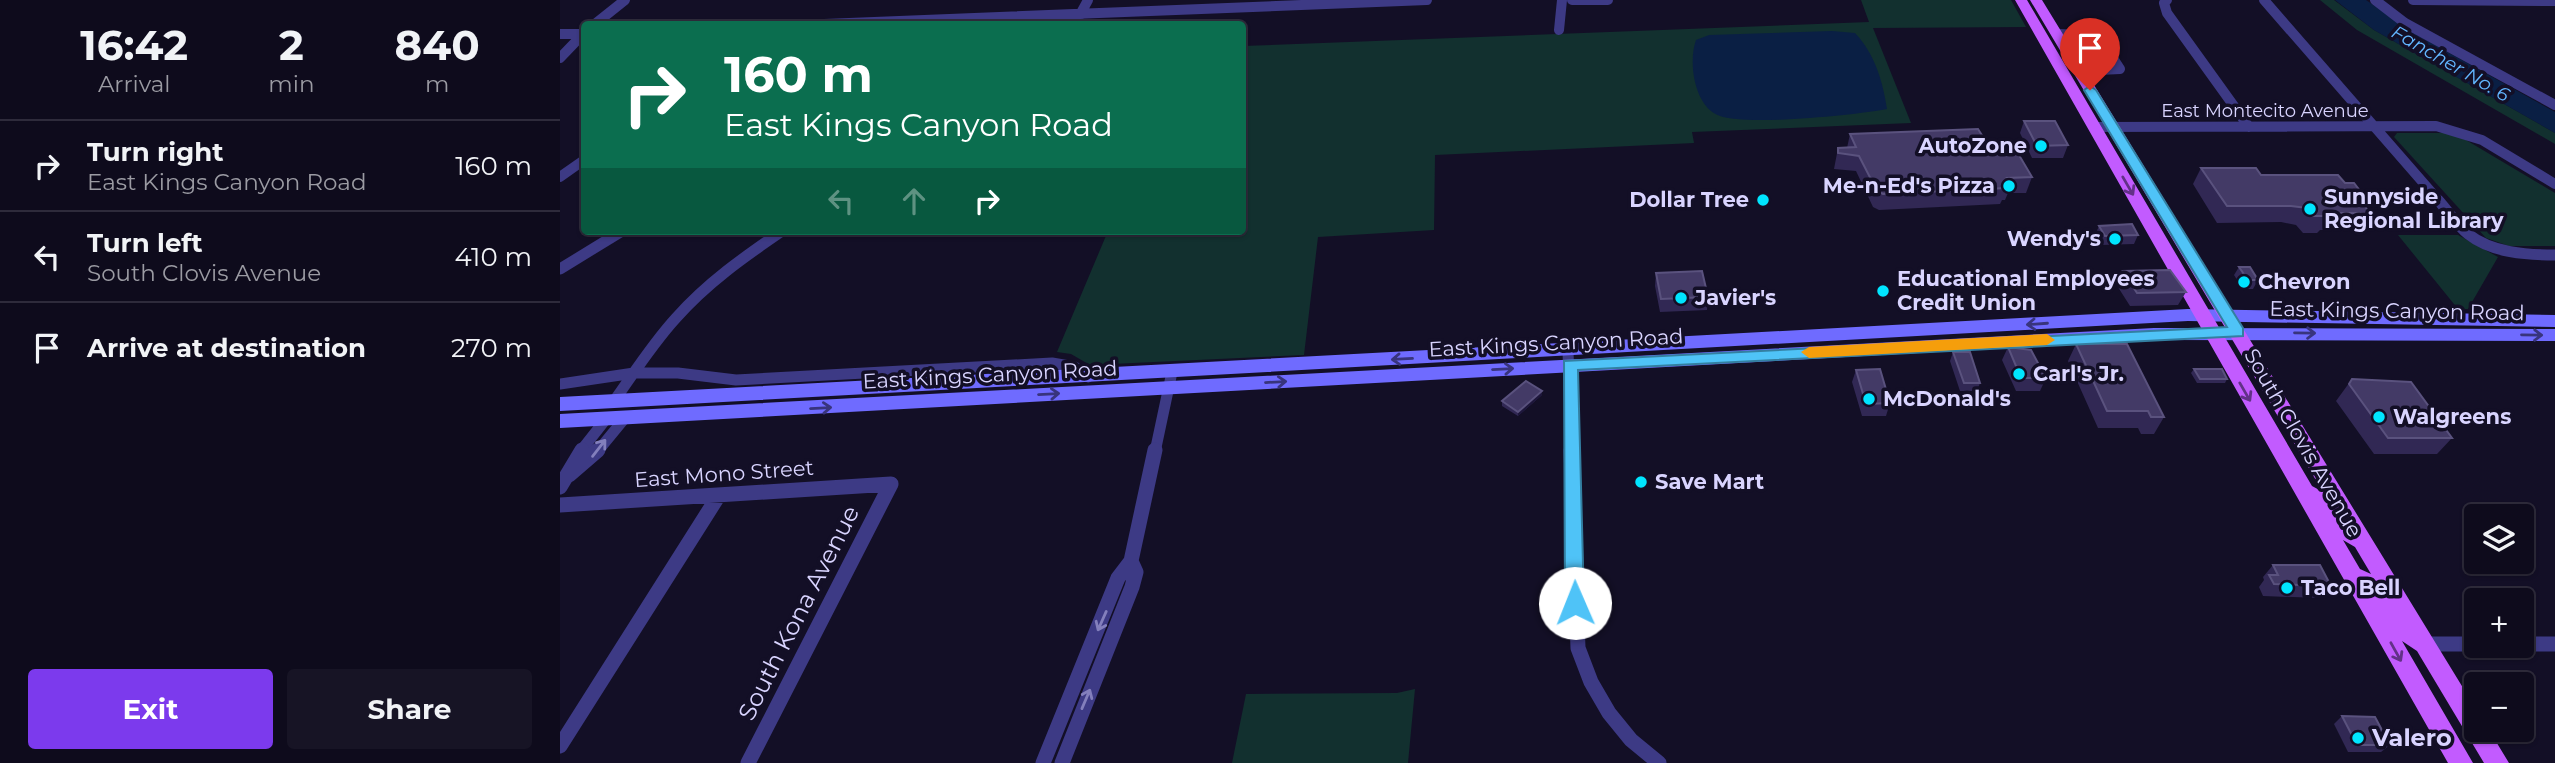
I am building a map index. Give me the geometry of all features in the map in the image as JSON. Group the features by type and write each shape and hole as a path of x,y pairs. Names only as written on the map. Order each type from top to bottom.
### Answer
{"main road":[{"name":"South Clovis Avenue","path":"2021,0 2461,763"},
{"name":"South Clovis Avenue","path":"2036,0 2464,709"},
{"name":"East Kings Canyon Road","path":"560,421 1170,380 1569,358 1915,332 2207,324 2555,321"},
{"name":"East Kings Canyon Road","path":"1569,358 1793,353 2207,324"},
{"name":"East Kings Canyon Road","path":"2232,324 2555,335"},
{"path":"1793,353 1803,346 1909,338 1915,332"},
{"name":"East Kings Canyon Road","path":"560,404 1088,377 1170,380"},
{"path":"607,419 625,411 765,402 804,392"},
{"path":"560,413 600,410 614,401"},
{"path":"2303,491 2325,504 2345,535 2364,542"},
{"path":"2344,564 2370,586 2403,631 2425,644"},
{"name":"South Clovis Avenue","path":"2484,742 2497,763"}],"street":[{"path":"599,21 625,0"},
{"path":"1076,21 1088,0"},
{"path":"901,21 1427,0"},
{"path":"1559,30 1562,0"},
{"path":"1572,0 1608,0"},
{"path":"2167,0 2164,3 2167,13 2249,127"},
{"path":"2264,0 2468,234 2488,246 2516,255 2555,255"},
{"path":"2375,0 2405,23 2555,106"},
{"path":"2413,0 2555,1"},
{"path":"560,34 581,34"},
{"path":"2057,34 2098,36 2120,69 2079,71"},
{"path":"560,58 581,37"},
{"name":"East Montecito Avenue","path":"2094,127 2436,126 2482,140 2555,184"},
{"path":"560,177 581,162"},
{"path":"560,269 615,235"},
{"path":"614,401 688,304 719,277 777,235"},
{"path":"1569,358 1578,648 1591,685 1605,709 1637,746 1659,763"},
{"name":"East Kings Canyon Road","path":"560,384 634,373 678,373 736,380 1052,363 1075,367 1088,377"},
{"path":"1043,763 1122,569 1131,561 1170,380"},
{"path":"564,481 590,460 625,418"},
{"path":"564,481 574,460 607,419"},
{"name":"East Mono Street","path":"560,505 891,484"},
{"name":"South Kona Avenue","path":"748,763 891,484"},
{"path":"560,746 719,495"},
{"path":"1062,763 1132,587 1136,572 1131,561"},
{"path":"2425,644 2464,644"},
{"path":"2534,644 2555,644"}],"green space":[{"path":"1861,0 2011,0 2026,27 1873,28 1911,123 1692,132 1694,143 1435,155 1434,230 1318,237 1304,355 1090,365 1071,354 1057,352 1106,235 1246,235 1246,46 1869,22"},
{"path":"2320,0 2334,0 2374,30 2555,133 2555,144 2357,30"},
{"path":"2397,133 2447,133 2466,140 2555,193 2555,246 2509,246 2486,238 2394,137"},
{"path":"2398,235 2458,235 2498,257 2468,309 2458,309"},
{"path":"1415,689 1408,763 1232,763 1246,694 1397,693"}],"water":[{"name":"Fancher No. 6","path":"2335,0 2366,0 2417,35 2555,112 2555,133 2374,30"},
{"path":"1832,31 1855,33 1862,41 1877,69 1887,109 1802,118 1733,119 1711,111 1699,94 1693,71 1696,40 1709,35"}],"building":[{"path":"2024,121 2055,121 2068,145 2037,146"},
{"path":"1978,129 1992,151 2016,150 2032,177 2007,178 2011,184 2004,185 2006,188 1883,194 1877,191 1859,156 1838,153 1838,148 1856,147 1850,134"},
{"path":"2201,168 2256,168 2261,175 2338,175 2345,183 2354,183 2367,200 2360,200 2370,213 2326,213 2328,216 2313,216 2307,208 2291,206 2227,206"},
{"path":"2132,224 2138,235 2105,236 2099,226"},
{"path":"2239,267 2250,267 2258,280 2248,280"},
{"path":"2170,270 2186,292 2137,293 2123,271"},
{"path":"1702,271 1708,297 1661,299 1656,273"},
{"path":"2076,344 2127,344 2164,417 2151,417 2148,411 2107,411"},
{"path":"2008,347 2031,350 2046,378 2021,378"},
{"path":"1953,352 1970,352 1980,383 1964,383"},
{"path":"1880,369 1890,403 1866,404 1856,370"},
{"path":"2194,369 2222,369 2227,379 2200,379"},
{"path":"2352,379 2411,382 2452,438 2388,438 2349,384"},
{"path":"1526,381 1542,391 1518,412 1502,401"},
{"path":"2273,565 2320,565 2331,586 2274,584 2269,575 2278,575"},
{"path":"2342,716 2375,717 2390,745 2357,745"}],"slow traffic":[{"path":"1809,352 2047,340"}],"place":[{"name":"AutoZone","path":"2041,146"},
{"name":"Me-n-Ed's Pizza","path":"2009,186"},
{"name":"Dollar Tree","path":"1763,200"},
{"name":"Sunnyside Regional Library","path":"2310,209"},
{"name":"Wendy's","path":"2115,239"},
{"name":"Chevron","path":"2244,282"},
{"name":"Educational Employees Credit Union","path":"1883,291"},
{"name":"Javier's","path":"1681,298"},
{"name":"Carl's Jr.","path":"2019,374"},
{"name":"McDonald's","path":"1869,399"},
{"name":"Walgreens","path":"2379,417"},
{"name":"Save Mart","path":"1641,482"},
{"name":"Taco Bell","path":"2287,588"},
{"name":"Valero","path":"2358,738"}],"route":[{"path":"1575,603 1570,365 2154,334 2238,332 2090,90"}]}
